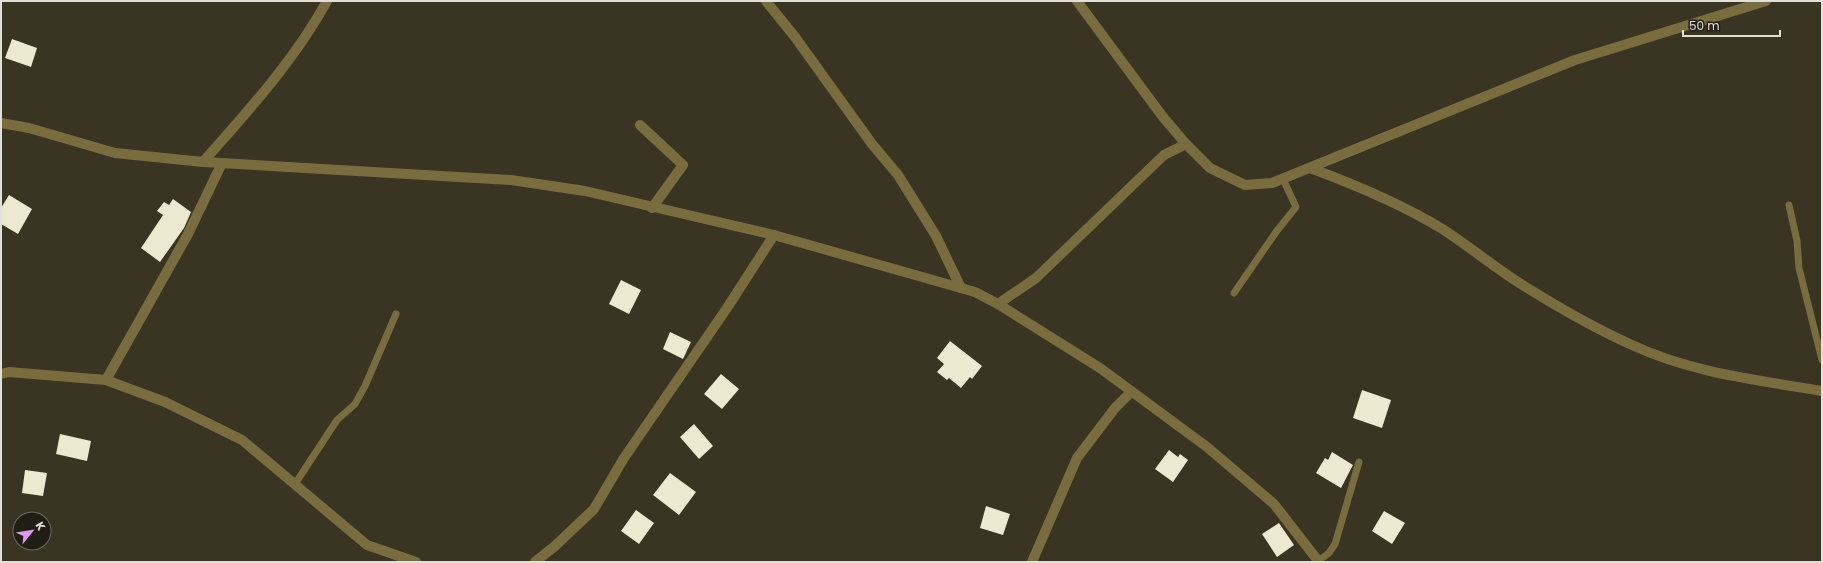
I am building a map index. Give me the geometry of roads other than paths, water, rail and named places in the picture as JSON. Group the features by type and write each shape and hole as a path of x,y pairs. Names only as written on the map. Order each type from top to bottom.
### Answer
{"street":[{"path":"203,162 271,85 314,24 327,1"},
{"path":"766,1 795,37 872,144 898,175 936,236 961,288"},
{"path":"1076,1 1186,144 1210,168 1245,185 1272,183 1283,179 1575,60 1766,1"},
{"path":"1,123 29,128 115,153 222,164 511,180 585,191 652,208 774,235 975,292 998,304 1100,368 1207,447 1274,504 1319,562"},
{"path":"640,125 683,165 652,208"},
{"path":"998,304 1036,278 1164,155 1186,144"},
{"path":"106,380 188,234 222,164"},
{"path":"1310,168 1364,188 1444,230 1520,284 1583,320 1631,345 1675,363 1735,377 1822,391"},
{"path":"535,562 555,546 594,509 624,458 727,308 774,235"},
{"path":"1,374 9,372 106,380 165,402 242,440 367,545 416,562"},
{"path":"1032,562 1078,458 1115,408 1131,392"}],"lane":[{"path":"1234,293 1276,232 1296,207 1283,179"},
{"path":"1788,205 1797,241 1799,268 1822,360"},
{"path":"296,484 338,420 355,404 365,386 396,314"},
{"path":"1319,562 1333,549 1335,544 1359,462"}]}
